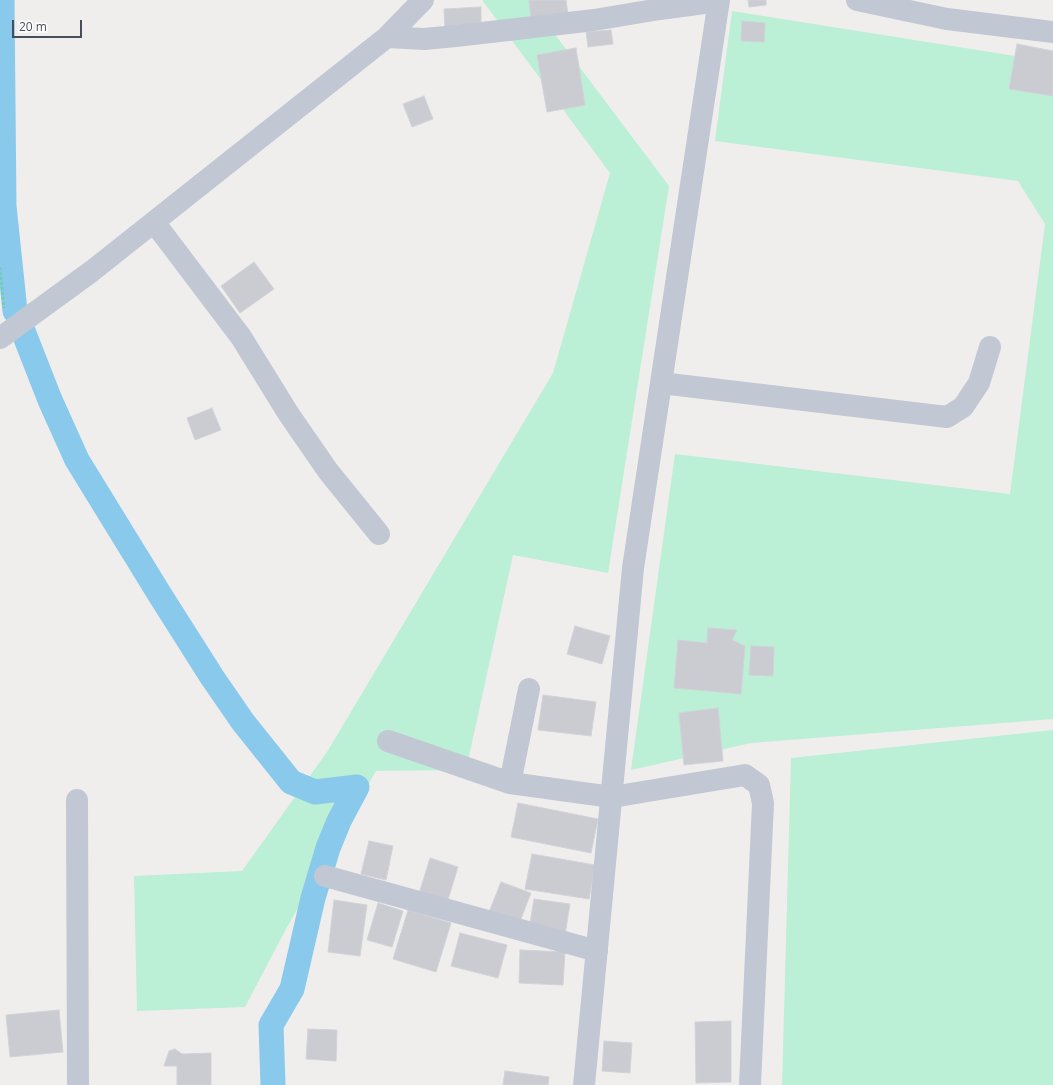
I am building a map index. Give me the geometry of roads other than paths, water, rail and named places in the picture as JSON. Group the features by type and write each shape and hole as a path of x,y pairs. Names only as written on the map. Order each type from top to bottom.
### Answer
{"street":[{"path":"3,336 92,271 387,37 423,0"},
{"path":"857,0 948,19 1053,32"},
{"path":"387,37 424,38 456,36 594,20 719,1 633,568 584,1085"},
{"path":"154,222 241,337 288,413 328,471 379,534"},
{"path":"661,383 947,417 963,407 979,383 990,348"},
{"path":"510,783 529,689"},
{"path":"388,741 510,783 612,797 745,775 759,785 764,803 750,1085"},
{"path":"78,800 78,1085"},
{"path":"325,876 597,951"}],"waterway":[{"path":"2,0 4,206 15,311"},
{"path":"23,331 50,400 77,460 160,595 212,677 243,722 291,782 315,792 357,787 339,821 328,848 313,898 292,989 271,1025 273,1085"}]}
